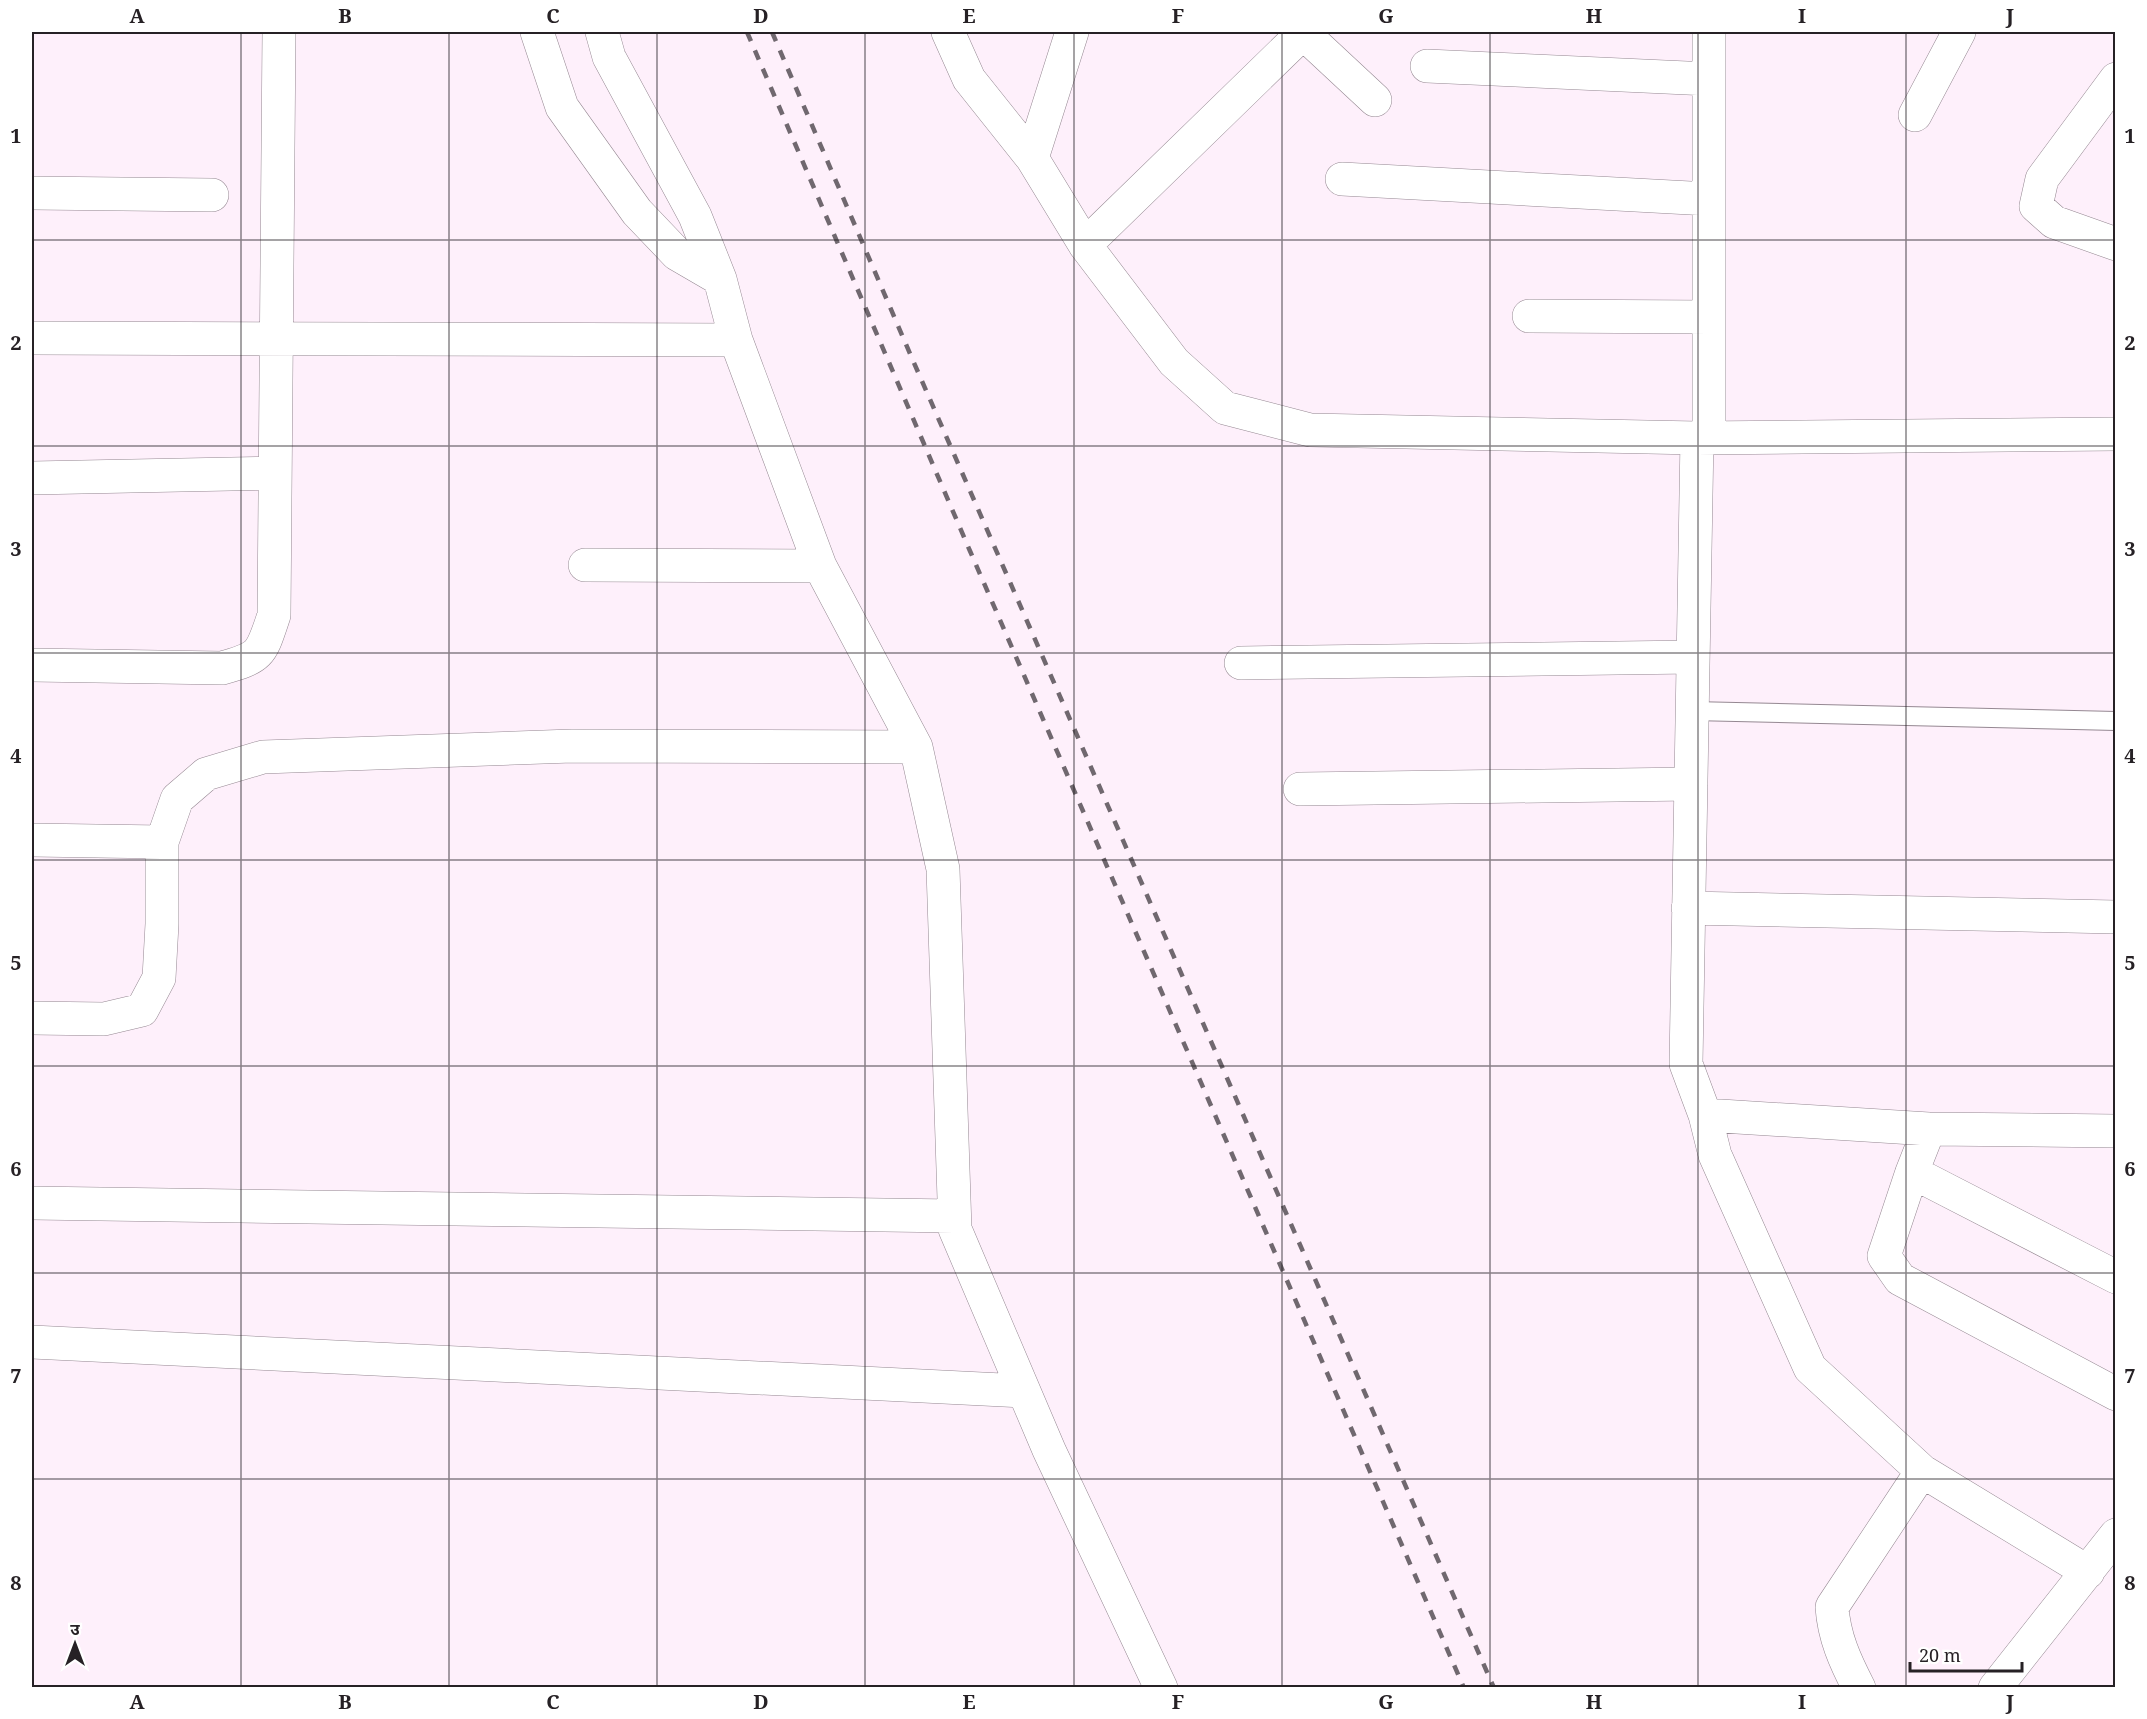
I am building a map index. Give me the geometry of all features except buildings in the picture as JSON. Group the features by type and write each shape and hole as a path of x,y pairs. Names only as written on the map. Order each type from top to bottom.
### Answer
{"street":[{"path":"32,665 222,668 246,661 263,648 274,615 279,32"},
{"path":"537,32 562,107 637,212 677,254 720,279"},
{"path":"602,32 609,57 695,216 720,279 736,340 820,566 916,747 943,869 955,1229 1024,1390 1161,1688"},
{"path":"948,32 969,79 1032,158 1085,245 1174,362 1226,408 1310,430 1703,438 2115,434"},
{"path":"1032,158 1072,32"},
{"path":"1085,245 1303,32 1375,100"},
{"path":"1708,32 1708,317 1693,657 1686,1064 1705,1115 1715,1155 1810,1368 1923,1472 2088,1572"},
{"path":"1915,115 1959,32"},
{"path":"1427,66 1708,79"},
{"path":"2115,79 2042,179 2036,206 2054,222 2115,244"},
{"path":"1342,179 1708,199"},
{"path":"32,193 212,195"},
{"path":"1529,316 1708,317"},
{"path":"32,338 736,340"},
{"path":"32,477 275,473"},
{"path":"585,565 820,566"},
{"path":"1241,663 1693,657"},
{"path":"32,1018 104,1018 142,1010 159,978 162,924 162,842 177,799 206,774 263,757 572,746 916,747"},
{"path":"1300,789 1690,784"},
{"path":"32,840 162,842"},
{"path":"1688,908 2115,917"},
{"path":"1705,1115 1929,1129 2115,1131"},
{"path":"1929,1129 1884,1256 1900,1279 2115,1394"},
{"path":"1912,1172 2115,1277"},
{"path":"32,1203 954,1216"},
{"path":"32,1342 1024,1390"},
{"path":"1859,1688 1840,1651 1833,1627 1832,1607 1923,1472"},
{"path":"1995,1688 2115,1535"}],"lane":[{"path":"1692,711 2115,721"}],"railway":[{"path":"747,32 1464,1688"},
{"path":"772,32 911,356 1494,1688"}]}
